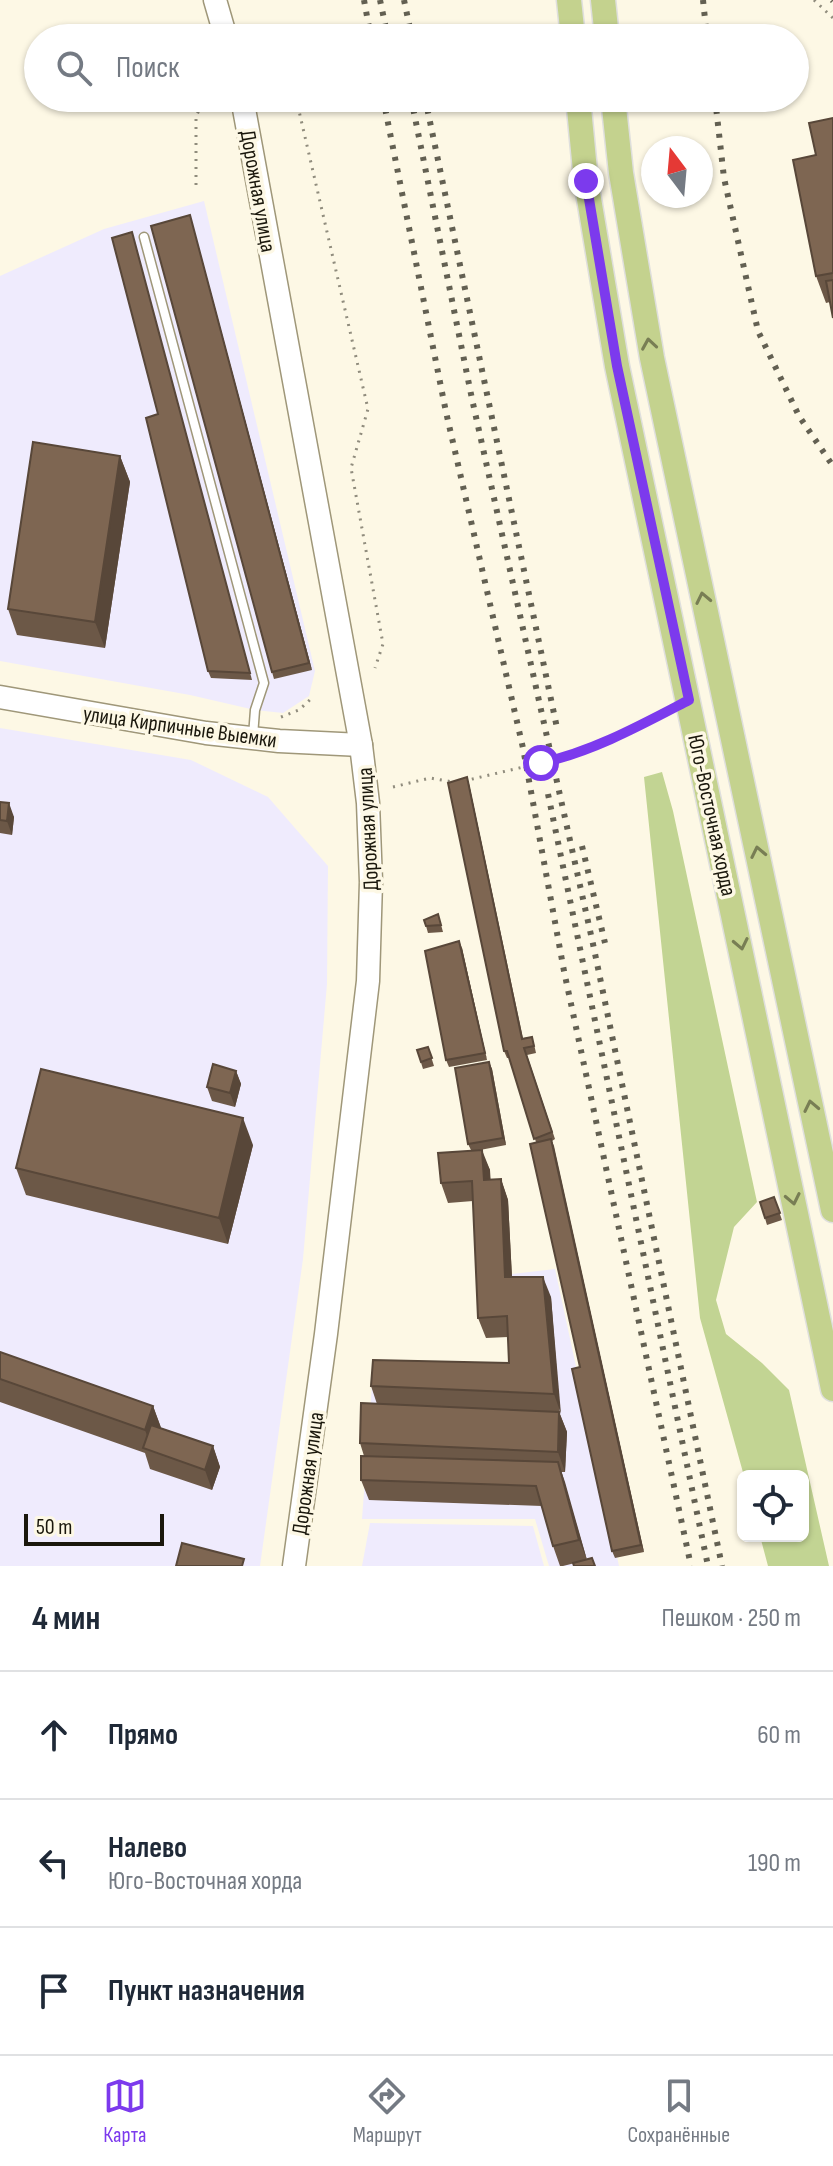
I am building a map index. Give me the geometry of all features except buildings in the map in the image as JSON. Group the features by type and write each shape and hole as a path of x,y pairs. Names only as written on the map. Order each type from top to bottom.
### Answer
{"main road":[{"path":"215,0 222,24"},
{"path":"569,0 572,24"},
{"path":"603,0 606,24"},
{"name":"Дорожная улица","path":"244,112 361,745 368,803 371,882 368,981 326,1334 294,1566"},
{"name":"Юго-Восточная хорда","path":"579,112 586,181 617,366 833,1389"},
{"name":"Юго-Восточная хорда","path":"614,112 621,173 652,358 833,1210"},
{"name":"улица Кирпичные Выемки","path":"0,697 206,733 361,745"}],"lane":[{"path":"144,237 264,683 255,710 253,737"}],"path":[{"path":"814,0 833,18"},
{"path":"196,185 198,112"},
{"path":"299,112 368,409 351,468 383,644 375,668"},
{"path":"281,717 299,710 314,696"},
{"path":"393,787 430,778 456,783 570,756 629,733 689,700"}],"shaded area":[{"path":"204,201 315,671 309,696 283,713 0,661 0,276 104,229"},
{"path":"0,728 191,760 268,797 328,866 327,984 303,1259 260,1566 0,1566"},
{"path":"555,1269 619,1566 549,1566 535,1519 362,1519 373,1371 512,1377 512,1274"},
{"path":"370,1523 533,1526 544,1566 362,1566"}],"green space":[{"path":"662,772 673,811 757,1202 734,1227 716,1300 726,1334 789,1390 807,1470 742,1470 700,1318 644,777"},
{"path":"809,1478 829,1566 768,1566 762,1542 809,1542"}],"railway":[{"path":"364,0 368,24"},
{"path":"380,0 385,24"},
{"path":"404,0 409,24"},
{"path":"703,0 706,24"},
{"path":"386,112 446,412 523,748 564,971 691,1566"},
{"path":"414,112 472,399 593,944 722,1566"},
{"path":"428,112 557,728"},
{"path":"717,112 724,178 758,331 799,416 833,466"},
{"path":"548,794 708,1566"},
{"path":"582,846 605,943"}],"route":[{"path":"541,763 570,756 629,733 689,700 617,366 586,181"}]}
